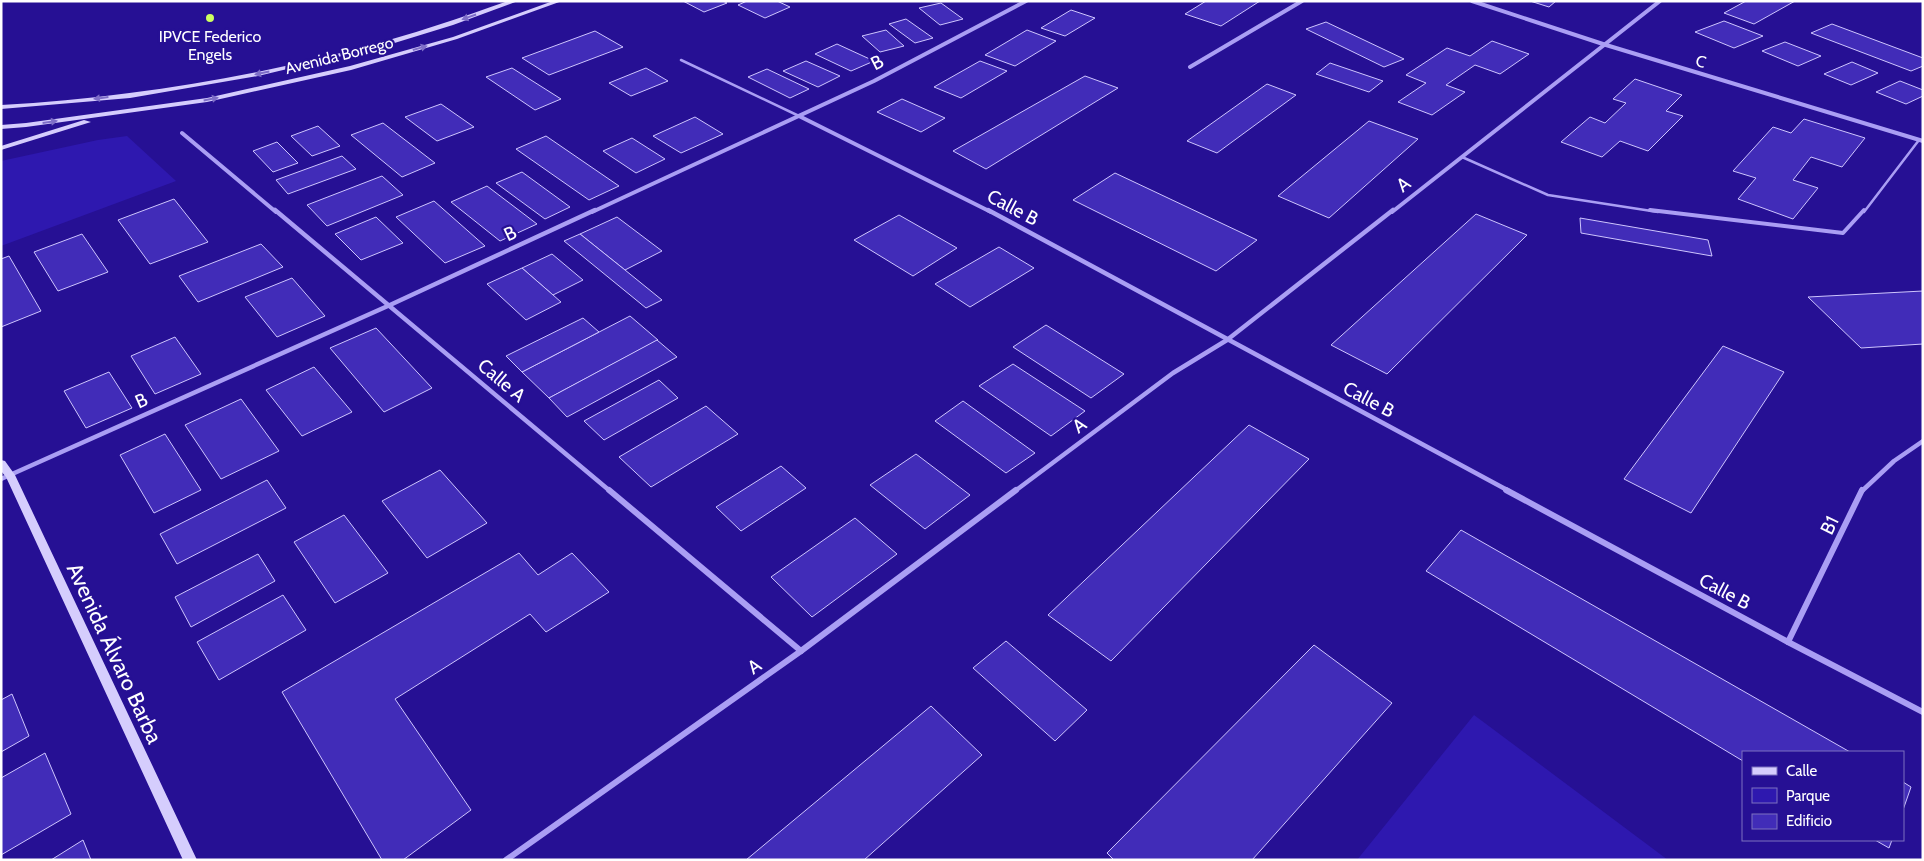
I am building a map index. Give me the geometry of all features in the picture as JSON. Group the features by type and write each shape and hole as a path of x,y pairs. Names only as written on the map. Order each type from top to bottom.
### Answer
{"main road":[{"name":"Avenida Borrego","path":"1,107 44,105 209,84 342,55 441,27 515,1"},
{"name":"Avenida Borrego","path":"1,127 207,100 351,68 455,38 559,1"},
{"path":"1,148 43,134 129,111"},
{"name":"Avenida Álvaro Barba","path":"1,464 5,477 190,860"}],"street":[{"name":"B","path":"5,477 390,305 799,116 874,81 1026,1"},
{"path":"1190,67 1302,1"},
{"name":"C","path":"1472,1 1606,45 1921,141"},
{"name":"A","path":"506,860 801,651 1173,373 1226,340 1660,1"},
{"name":"Calle B","path":"799,116 978,205 1788,642 1923,712"},
{"name":"Calle A","path":"182,133 390,305 801,651"},
{"name":"B1","path":"1788,642 1863,489 1894,461 1923,441"}],"lane":[{"path":"681,60 799,116"},
{"path":"1462,157 1548,196 1666,213 1843,233 1861,215 1921,141"}],"green space":[{"path":"127,136 176,181 1,246 1,161 98,140"},
{"path":"1474,715 1668,860 1357,860"}],"building":[{"path":"683,1 723,1 727,3 704,12"},
{"path":"747,1 777,1 790,7 765,18 738,5"},
{"path":"1206,1 1260,1 1221,26 1185,14"},
{"path":"1530,1 1556,1 1549,7"},
{"path":"1746,1 1795,1 1754,24 1724,13"},
{"path":"941,3 963,19 940,25 919,8"},
{"path":"1071,10 1095,18 1065,36 1041,28"},
{"path":"906,19 933,38 915,43 889,24"},
{"path":"1724,21 1763,36 1734,48 1695,32"},
{"path":"1326,22 1404,59 1384,67 1306,29"},
{"path":"1832,24 1923,58 1923,66 1911,71 1811,33"},
{"path":"886,30 904,46 880,52 862,36"},
{"path":"1027,30 1056,41 1015,66 985,55"},
{"path":"595,31 623,47 549,75 522,58"},
{"path":"1492,41 1529,54 1500,74 1475,65 1446,85 1465,92 1432,115 1398,102 1426,83 1406,75 1447,48 1470,56"},
{"path":"1785,42 1821,56 1798,66 1762,51"},
{"path":"837,44 874,61 851,71 815,54"},
{"path":"806,61 840,76 818,87 783,71"},
{"path":"980,61 1007,71 961,98 934,87"},
{"path":"1852,62 1878,73 1851,85 1824,74"},
{"path":"1330,63 1383,81 1369,92 1316,74"},
{"path":"512,68 561,99 535,110 486,77"},
{"path":"646,68 668,81 631,96 609,83"},
{"path":"767,69 809,89 790,98 748,77"},
{"path":"1085,76 1118,88 986,169 953,151"},
{"path":"1635,79 1682,95 1666,111 1683,116 1648,151 1620,141 1602,157 1561,142 1590,117 1605,123 1626,103 1613,99"},
{"path":"1900,81 1923,90 1923,96 1906,104 1876,92"},
{"path":"1267,84 1296,95 1217,153 1187,141"},
{"path":"902,99 945,118 921,132 877,112"},
{"path":"441,104 474,127 437,141 405,117"},
{"path":"695,117 723,134 681,153 653,136"},
{"path":"1804,119 1865,138 1842,167 1811,157 1793,180 1818,188 1793,219 1738,199 1756,178 1733,171 1773,127 1791,133"},
{"path":"1369,121 1418,139 1329,218 1278,196"},
{"path":"383,123 435,163 402,177 351,135"},
{"path":"318,126 340,146 312,156 291,136"},
{"path":"546,136 619,186 589,200 516,149"},
{"path":"632,138 665,159 636,173 603,151"},
{"path":"277,142 298,163 273,172 253,151"},
{"path":"342,156 356,169 288,194 276,180"},
{"path":"522,172 570,207 545,219 496,183"},
{"path":"1115,173 1257,240 1216,271 1073,200"},
{"path":"382,176 403,195 327,226 307,205"},
{"path":"487,186 537,224 500,241 451,202"},
{"path":"174,199 208,242 150,264 118,220"},
{"path":"434,201 485,246 445,263 396,217"},
{"path":"1476,214 1527,235 1387,374 1331,345"},
{"path":"899,215 957,248 913,276 854,240"},
{"path":"376,217 403,243 361,260 335,234"},
{"path":"617,217 662,251 625,270 580,234"},
{"path":"1580,218 1708,240 1712,256 1581,233"},
{"path":"82,234 108,272 58,291 34,252"},
{"path":"580,234 662,300 646,308 564,241"},
{"path":"261,244 283,267 198,302 179,276"},
{"path":"999,247 1034,268 970,307 935,284"},
{"path":"552,254 583,280 553,295 522,268"},
{"path":"9,256 41,311 1,327 1,259"},
{"path":"522,268 561,302 526,320 487,284"},
{"path":"292,278 325,316 277,337 245,297"},
{"path":"1923,291 1923,344 1861,348 1808,297"},
{"path":"630,316 658,340 549,398 522,372"},
{"path":"583,318 599,332 522,372 506,356"},
{"path":"1046,325 1124,374 1091,398 1013,347"},
{"path":"376,328 432,388 384,412 330,348"},
{"path":"175,337 201,374 155,394 131,356"},
{"path":"657,340 677,357 567,417 549,398"},
{"path":"1723,346 1784,372 1691,513 1624,479"},
{"path":"1013,364 1085,411 1051,436 979,386"},
{"path":"314,367 352,412 302,436 266,390"},
{"path":"109,372 132,408 86,428 64,391"},
{"path":"659,380 678,398 604,440 584,421"},
{"path":"241,399 279,451 221,479 185,425"},
{"path":"963,401 1035,453 1006,473 935,421"},
{"path":"706,406 738,434 651,487 619,457"},
{"path":"1249,425 1309,459 1111,661 1048,615"},
{"path":"165,434 201,490 154,513 120,455"},
{"path":"916,454 970,495 925,529 870,485"},
{"path":"781,466 806,488 741,531 716,507"},
{"path":"440,470 487,523 427,558 382,501"},
{"path":"267,480 286,508 177,564 160,534"},
{"path":"344,515 388,573 335,603 294,542"},
{"path":"855,518 897,554 812,617 771,577"},
{"path":"1461,530 1848,751 1742,751 1742,760 1426,571"},
{"path":"519,553 538,575 572,553 609,592 546,632 530,614 395,699 471,810 403,860 382,860 282,692"},
{"path":"258,554 275,581 191,627 175,597"},
{"path":"283,595 306,630 219,680 197,642"},
{"path":"1006,641 1087,710 1055,741 973,668"},
{"path":"1314,645 1392,703 1252,860 1114,860 1107,853"},
{"path":"12,694 29,736 1,752 1,700"},
{"path":"931,706 982,755 864,860 746,860"},
{"path":"45,753 71,814 1,855 1,778"},
{"path":"1904,783 1911,787 1904,807"},
{"path":"83,840 91,860 51,860"},
{"path":"1877,841 1892,841 1889,848"}],"place":[{"name":"IPVCE Federico Engels","path":"210,18"}]}
